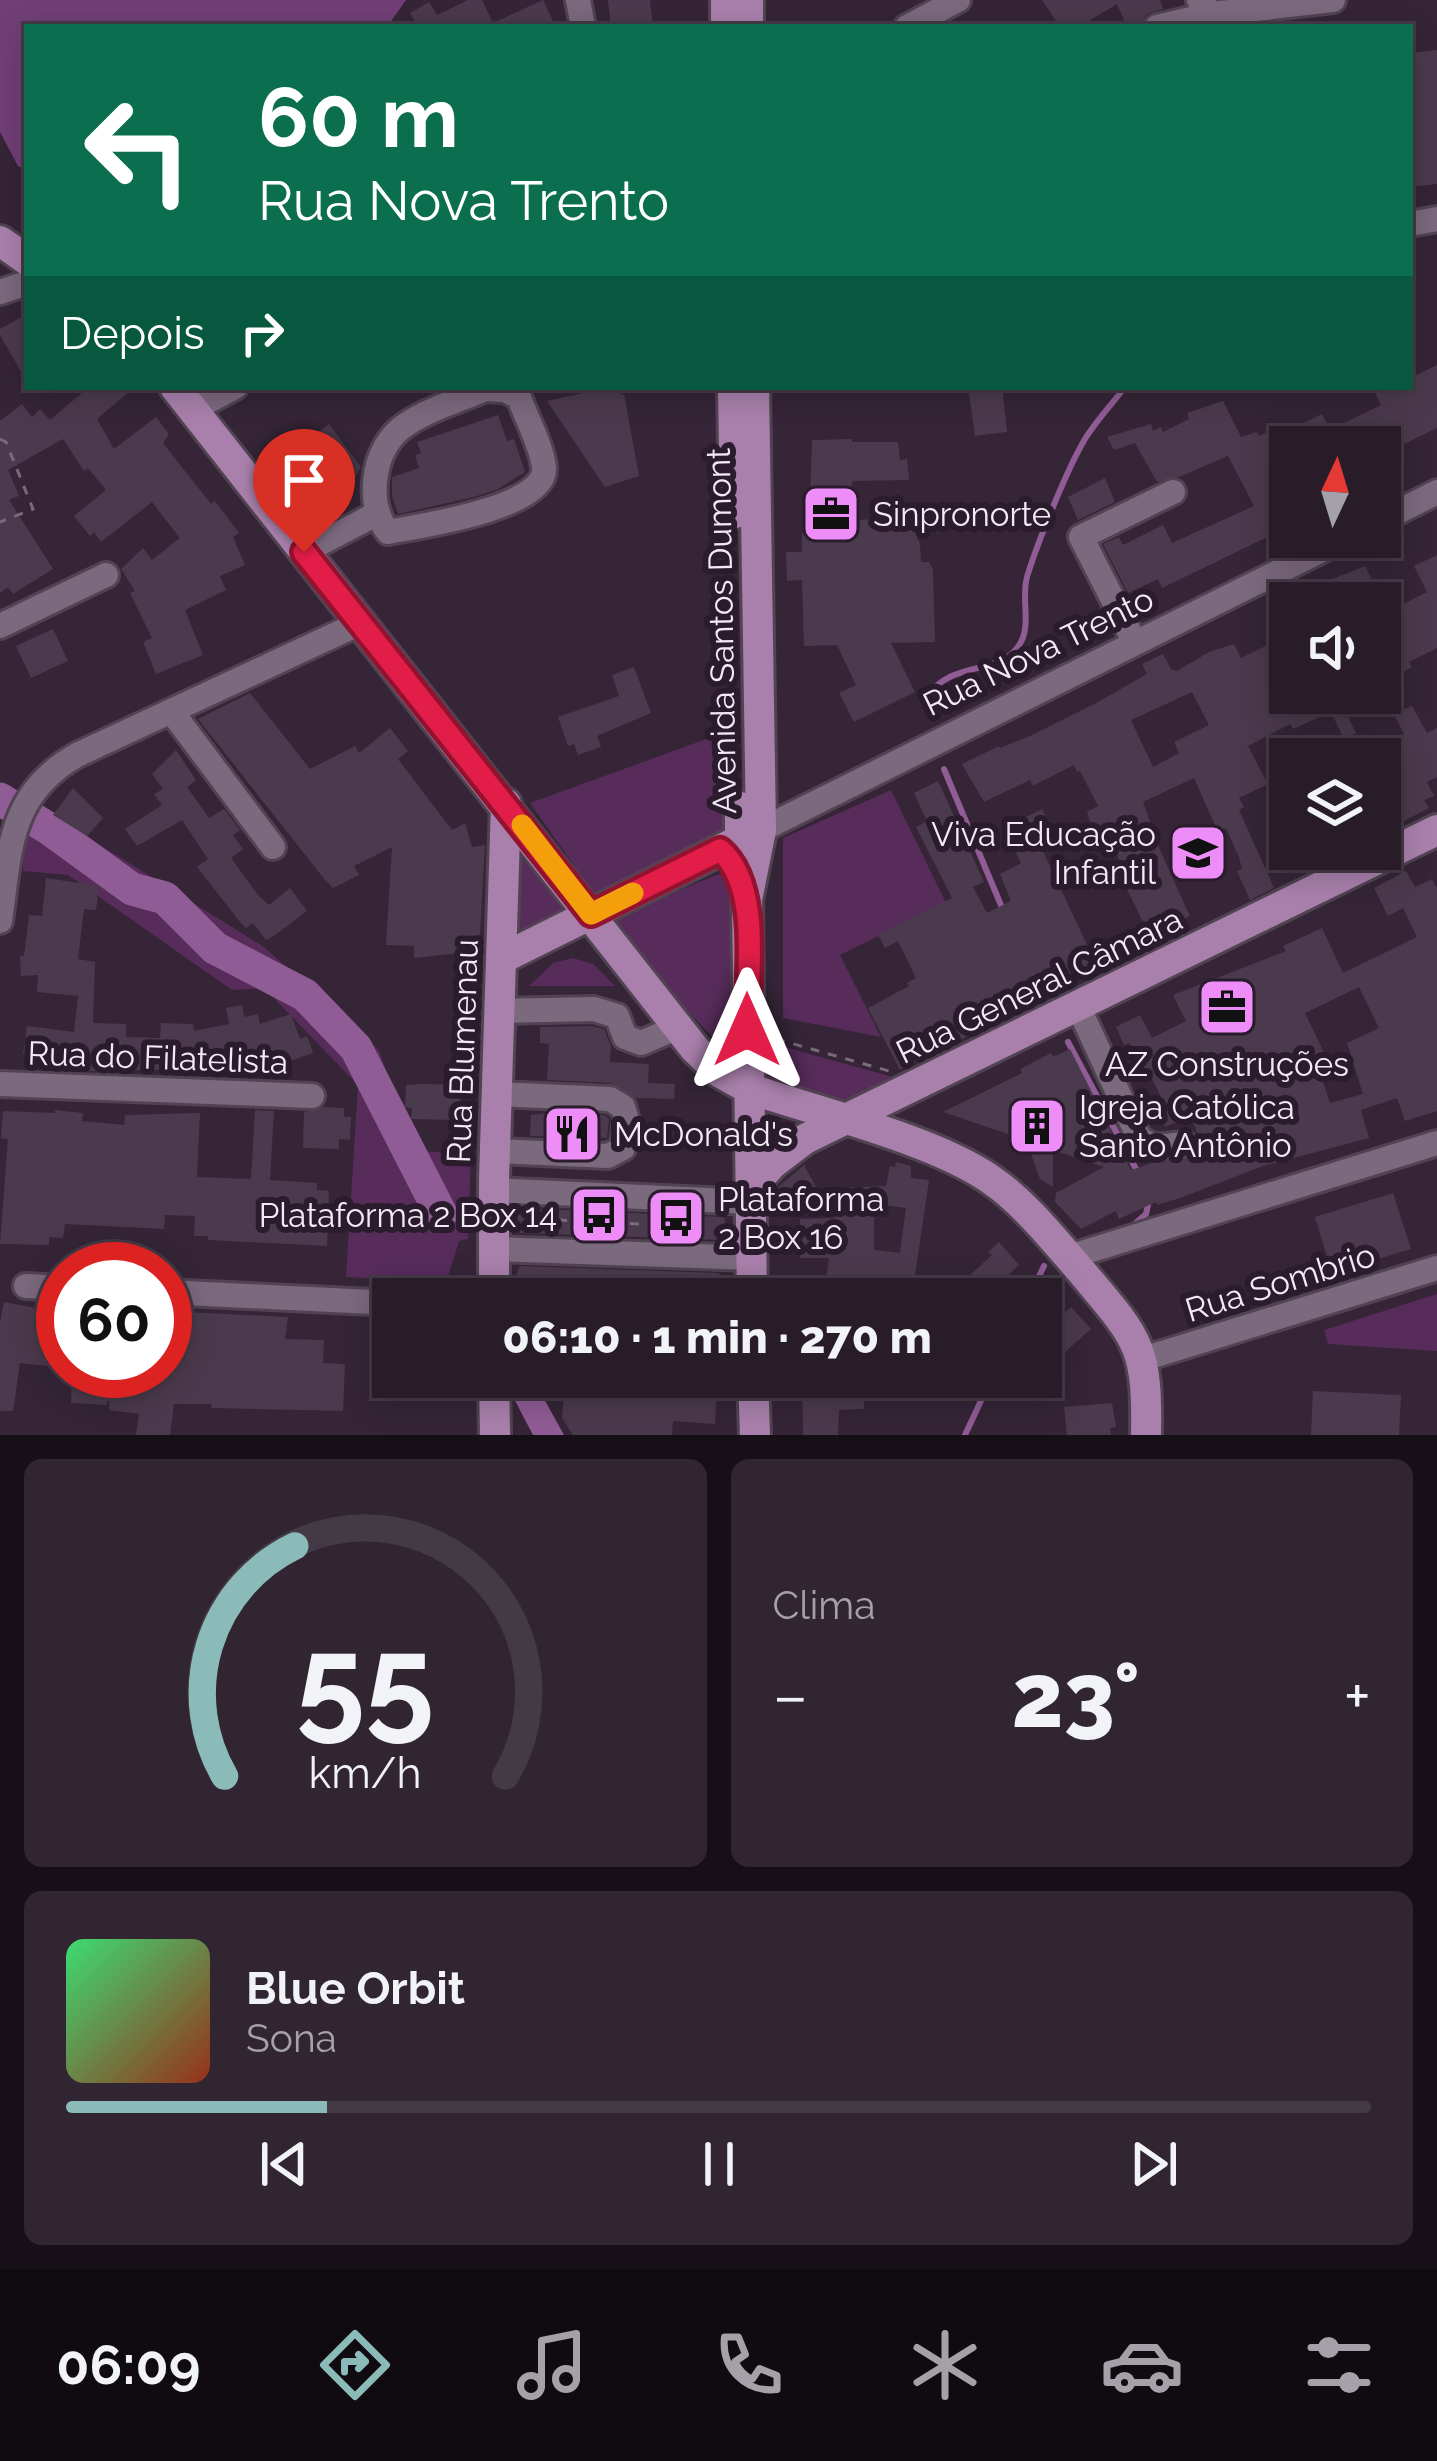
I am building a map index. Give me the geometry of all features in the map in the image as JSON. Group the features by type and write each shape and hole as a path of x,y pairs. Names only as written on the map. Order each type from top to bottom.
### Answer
{"main road":[{"name":"Avenida Santos Dumont","path":"733,390 740,840"},
{"name":"Avenida Santos Dumont","path":"740,840 754,390"},
{"path":"184,398 678,1027 719,1072 748,1088 913,1144 991,1179 1069,1257 1128,1327 1143,1359 1146,1435"},
{"name":"Rua Blumenau","path":"494,1278 506,805"},
{"name":"Rua General Câmara","path":"750,1196 790,1148 1437,830"},
{"path":"740,840 738,870 747,900 751,1278"},
{"name":"Rua Nova Trento","path":"501,959 740,840"},
{"path":"913,1144 907,1113 925,1081"},
{"path":"494,1398 495,1435"},
{"path":"753,1398 754,1435"}],"street":[{"path":"913,24 958,0"},
{"path":"1164,24 1205,7 1333,0"},
{"path":"184,398 221,390"},
{"path":"483,390 402,427 387,443 374,484 378,513 388,532 465,518 531,493 542,482 544,467 519,398 505,390"},
{"path":"1135,643 1081,537 1173,492"},
{"path":"1401,510 1437,492"},
{"path":"304,552 378,513"},
{"name":"Rua Nova Trento","path":"740,840 1306,558"},
{"path":"0,626 106,575"},
{"path":"0,921 20,812 61,764 360,623"},
{"path":"172,712 273,847"},
{"path":"1078,1006 1139,1138 1154,1148 1185,1144"},
{"path":"500,1011 594,1009 617,1016 625,1037 641,1043 678,1027"},
{"name":"Rua do Filatelista","path":"0,1084 313,1096"},
{"path":"495,1151 608,1156 623,1148 626,1117 623,1107 610,1099 497,1094"},
{"path":"1069,1257 1437,1143"},
{"path":"494,1190 750,1196"},
{"path":"493,1249 751,1258"},
{"name":"Rua Sombrio","path":"1143,1359 1437,1268"},
{"path":"26,1286 36,1287"},
{"path":"192,1293 372,1302"}],"path":[{"path":"0,439 6,442 34,509 0,523"},
{"path":"747,1030 925,1081"},
{"path":"680,1238 682,1213"},
{"path":"558,1220 681,1226"}],"shaded area":[{"path":"0,0 406,0 389,24 24,24 24,169 0,132"},
{"path":"723,733 723,831 595,895 530,803"},
{"path":"891,790 946,903 840,955 881,1037 783,1018 783,838"},
{"path":"47,812 264,947 379,1050 402,1119 419,1151 471,1154 468,1239 459,1241 448,1278 346,1277 358,1085 264,988 232,990 68,875 23,871 24,844"},
{"path":"520,848 566,909 516,934"},
{"path":"719,874 731,884 735,1056 685,1008 614,917"},
{"path":"573,958 593,964 615,986 529,986 553,963"},
{"path":"759,1040 893,1077 874,1096 836,1102 792,1089 775,1078"},
{"path":"1437,1294 1437,1351 1328,1344 1324,1330"},
{"path":"514,1398 544,1398 564,1435 533,1435"}],"building":[{"path":"468,0 482,0 493,23 543,0 555,24 416,24 410,13 429,2 437,15"},
{"path":"608,0 650,0 653,24 611,24"},
{"path":"1042,0 1160,0 1163,9 1147,14 1141,24 1126,24 1117,4 1084,24 1058,24"},
{"path":"1437,50 1437,184 1413,187 1413,53"},
{"path":"24,316 24,377 0,335 0,329"},
{"path":"1437,365 1437,428 1401,446 1401,426 1338,426 1381,405 1374,390 1413,390 1413,377"},
{"path":"85,390 131,390 97,419 114,449 156,417 169,434 163,443 239,533 233,537 245,565 220,576 226,590 185,610 203,655 156,674 143,642 152,638 130,593 135,591 121,569 143,548 152,560 180,538 152,502 101,542 94,532 90,536 74,516 106,490 88,468 84,471 63,439 8,470 19,496 9,500 53,569 13,594 8,587 0,593 0,421 22,404 32,417 40,409 50,420"},
{"path":"620,390 639,476 605,487 547,401"},
{"path":"968,390 1002,390 1007,432 975,436"},
{"path":"1223,401 1241,437 1257,432 1259,436 1269,431 1269,536 1162,588 1158,579 1128,593 1103,544 1119,537 1123,545 1163,525 1172,543 1254,506 1228,456 1157,482 1135,443 1114,450 1107,437 1151,424 1153,431 1161,427 1163,432 1189,419 1187,413"},
{"path":"1322,414 1328,426 1297,426"},
{"path":"498,415 507,441 514,439 525,472 474,497 398,514 392,477 419,468 417,442"},
{"path":"329,424 361,467 351,485 320,510 280,459"},
{"path":"812,440 898,442 900,460 907,459 909,480 852,481 853,520 908,518 920,544 921,562 929,562 933,570 935,642 891,643 915,692 854,722 839,693 856,685 837,645 804,646 802,580 787,581 786,552 802,552 802,533 809,533"},
{"path":"1105,478 1115,502 1078,520 1068,497"},
{"path":"1437,555 1437,648 1409,662 1412,667 1401,673 1401,605 1427,592 1414,566"},
{"path":"1365,566 1373,582 1325,582"},
{"path":"53,629 68,661 31,678 16,646"},
{"path":"1234,644 1241,658 1269,644 1269,714 1327,714 1293,729 1290,724 1248,746 1268,784 1239,798 1244,807 1239,810 1274,888 1250,900 1226,828 1218,832 1194,778 1143,802 1190,916 1149,934 1118,871 1123,868 1109,837 1099,843 1092,828 1087,812 1098,806 1074,765 1033,786 1030,780 984,802 962,764 1096,703 1147,674 1142,664 1163,654 1177,671","holes":["1192,692 1209,725 1174,742 1179,753 1153,767 1131,720"]},
{"path":"634,667 651,713 597,736 601,747 578,755 574,744 568,746 558,717 619,696 612,675"},
{"path":"250,693 310,769 355,746 359,753 390,728 408,751 398,759 452,830 465,823 472,847 485,845 479,951 414,958 414,946 386,945 392,847 354,866 359,875 333,888 325,880 198,719"},
{"path":"1412,706 1427,733 1437,728 1437,777 1427,782 1434,796 1424,800 1429,808 1401,822 1401,738 1395,738 1404,734 1394,714"},
{"path":"1332,714 1347,714 1356,733 1344,738"},
{"path":"176,750 196,780 187,787 209,818 224,809 240,830 233,835 243,849 231,858 258,895 269,905 290,888 307,911 266,940 253,923 246,928 240,922 197,867 208,859 182,820 137,846 125,829 162,805 154,794 163,789 152,774"},
{"path":"938,781 984,882 973,887 987,913 1011,901 1000,874 1021,863 1004,828 1042,809 1058,841 1042,849 1095,962 973,1021 978,1031 900,1070 868,1008 916,978 898,941 885,948 878,935 952,898 916,827 927,821 914,793"},
{"path":"73,788 103,818 87,836 53,815"},
{"path":"1406,871 1415,887 1432,879 1437,888 1437,1111 1405,1121 1397,1098 1361,1110 1369,1138 1263,1166 1119,1219 1116,1211 1081,1229 1055,1202 1056,1193 1104,1167 1053,1150 1053,1187 1040,1179 1031,1154 1014,1136 943,1112 1022,1073 1020,1069 1051,1053 1053,1057 1070,1049 1131,1170 1194,1158 1202,1147 1191,1116 1165,1127 1155,1107 1164,1103 1147,1069 1129,1043 1124,1045 1116,1027 1140,1015 1152,1038 1186,1021 1173,995 1286,951 1283,946 1322,928 1343,973 1417,937 1403,908 1388,916 1374,888","holes":["1359,987 1379,1028 1347,1043 1363,1094 1330,1103 1319,1070 1330,1065 1305,1013"]},
{"path":"46,878 99,886 96,910 84,909 78,959 95,962 93,1023 126,1024 126,1037 160,1038 161,1023 193,1024 194,1031 229,1024 226,1008 242,1005 244,1017 258,1014 260,1024 291,1014 300,1039 307,1036 313,1053 276,1066 213,1073 212,1069 88,1071 90,1056 51,1051 50,1058 23,1054 27,1026 74,1032 78,996 37,992 38,975 21,976 29,915 42,916"},
{"path":"540,1027 604,1029 611,1046 610,1062 649,1064 648,1083 675,1084 674,1099 636,1098 611,1083 547,1080 549,1044 540,1043"},
{"path":"406,1085 461,1085 460,1120 411,1119 412,1108 405,1107"},
{"path":"344,1108 344,1117 351,1117 350,1140 339,1139 339,1149 303,1148 304,1112"},
{"path":"255,1110 274,1111 270,1180 317,1183 317,1190 329,1191 327,1246 208,1240 208,1236 194,1236 195,1216 165,1215 164,1229 65,1224 63,1238 49,1237 49,1242 36,1245 0,1244 8,1139 1,1138 3,1111 83,1113 82,1121 124,1125 125,1115 200,1113 197,1177 251,1179"},
{"path":"531,1115 605,1115 609,1119 607,1138 530,1136"},
{"path":"896,1162 911,1166 911,1178 929,1180 915,1276 923,1278 826,1278 829,1258 800,1258 800,1219 835,1218 835,1188 886,1186 890,1166 895,1167","holes":["874,1204 906,1208 900,1253 874,1250"]},
{"path":"804,1165 816,1187 802,1195 802,1211 778,1210 778,1187"},
{"path":"1393,1193 1411,1249 1332,1273 1315,1217"},
{"path":"520,1208 724,1217 727,1228 723,1240 520,1233 515,1220"},
{"path":"999,1242 1019,1265 1005,1278 967,1278"},
{"path":"520,1266 719,1273 721,1278 515,1278"},
{"path":"4,1302 36,1308 36,1365 20,1363 13,1411 0,1411"},
{"path":"1071,1307 1091,1329 1062,1355 1062,1315"},
{"path":"192,1312 288,1317 285,1339 324,1340 323,1363 345,1364 343,1411 174,1404 170,1435 136,1435 139,1414 109,1410 110,1398 192,1398"},
{"path":"1313,1391 1401,1395 1399,1435 1311,1435"},
{"path":"71,1398 107,1398 107,1405 71,1403"},
{"path":"563,1398 716,1398 715,1424 673,1421 672,1435 573,1435 562,1418"},
{"path":"802,1398 864,1398 864,1409 839,1410 838,1435 803,1435"},
{"path":"1112,1403 1116,1427 1110,1428 1111,1435 1067,1435 1064,1407"}],"waterway":[{"path":"931,712 928,696 938,684 1002,660 1021,642 1027,577 1053,507 1085,439 1123,390"},
{"path":"944,769 1003,910"},
{"path":"0,799 132,889 165,898 215,948 305,995 356,1048 441,1214"},
{"path":"1068,1042 1137,1171"},
{"path":"1131,1227 1146,1214 1149,1200"},
{"path":"1038,1278 1044,1266"},
{"path":"965,1435 982,1398"}],"slow traffic":[{"path":"522,825 591,914 633,893"}],"place":[{"name":"Sinpronorte","path":"831,514"},
{"name":"Viva Educação Infantil","path":"1198,853"},
{"name":"AZ Construções","path":"1227,1007"},
{"name":"Igreja Católica Santo Antônio","path":"1037,1126"},
{"name":"McDonald's","path":"572,1134"},
{"name":"Plataforma 2 Box 14","path":"599,1215"},
{"name":"Plataforma 2 Box 16","path":"676,1218"}],"route":[{"path":"304,552 591,914 720,850 727,855 738,870 747,900 747,1030"}]}
